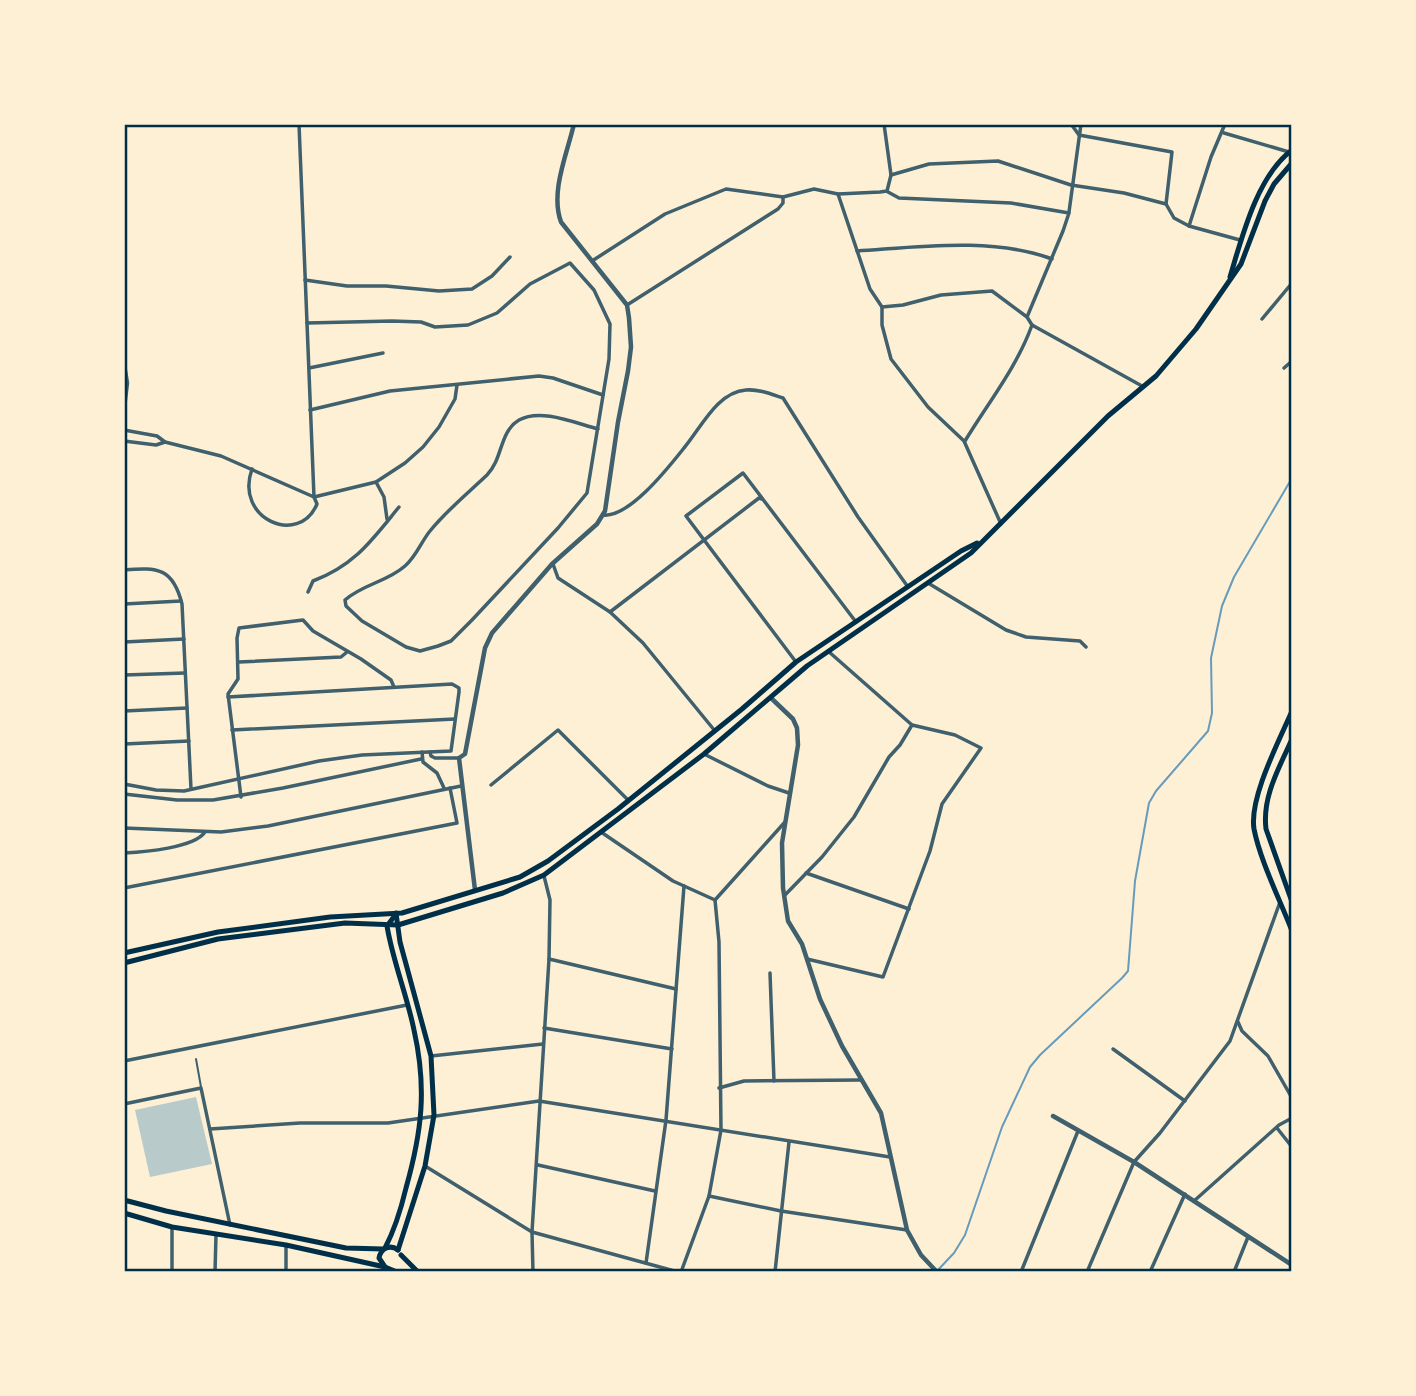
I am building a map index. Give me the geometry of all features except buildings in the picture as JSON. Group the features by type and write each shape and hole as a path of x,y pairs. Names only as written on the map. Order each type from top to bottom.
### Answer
{"main road":[{"path":"1228,284 1260,191 1278,164 1291,152"},
{"path":"124,963 218,939 345,923 398,925 516,888 544,875 704,754 799,671 965,559 1108,416 1164,368 1196,329 1241,264 1265,201 1274,184 1292,163"},
{"path":"1242,240 1250,243"},
{"path":"124,953 218,932 330,917 396,913 520,877 536,869 628,800 763,692 796,662 961,551 982,540"},
{"path":"763,692 771,698"},
{"path":"1292,711 1269,765 1254,812 1254,828 1259,845 1292,931"},
{"path":"1292,738 1269,791 1265,818 1266,830 1292,902"},
{"path":"475,890 479,900"},
{"path":"394,1267 425,1166 434,1115 431,1056 400,942 396,913"},
{"path":"394,1267 379,1258 394,1231 410,1175 422,1117 421,1069 414,1027 387,926 396,913"},
{"path":"124,1200 346,1248 393,1247 418,1272"},
{"path":"124,1213 172,1227 286,1245 394,1267"}],"street":[{"path":"252,469 247,481 253,507 261,516 273,522 296,524 309,519 317,504 314,497 299,124"},
{"path":"429,752 435,758 459,758 465,754 485,648 492,633 552,564 597,524 605,511 631,347 627,306 561,222 557,213 559,186 574,124"},
{"path":"884,124 891,174 887,191"},
{"path":"1071,124 1079,135 1172,152 1166,204 1174,218 1189,226 1242,240"},
{"path":"1027,317 1069,213 1081,124"},
{"path":"1189,226 1211,157 1225,124"},
{"path":"1223,133 1291,152"},
{"path":"891,174 929,164 998,161 1071,185 1124,193 1166,204"},
{"path":"592,261 665,214 726,189 783,197 814,189 838,194 887,191 900,198 1011,203 1069,213"},
{"path":"838,194 870,289 882,307 882,325 891,359 928,407 964,441 1001,524"},
{"path":"627,306 778,209 783,203 783,197"},
{"path":"857,251 990,246 1028,250 1052,259"},
{"path":"305,280 347,286 453,291 472,289 492,276 510,257"},
{"path":"307,323 411,322 449,327 468,325 497,313 530,284 570,263 594,290 610,324 609,359 598,429 587,493 558,528 450,641 421,651 406,647 362,621 346,606 345,600 365,586 390,577 412,559 442,516 490,472 500,455 505,434 520,420 542,416 598,429"},
{"path":"1262,319 1292,283"},
{"path":"882,307 903,305 941,295 992,291 1027,317 1032,325 1143,387"},
{"path":"964,441 997,393 1032,325"},
{"path":"309,369 383,353"},
{"path":"1284,368 1292,361"},
{"path":"124,364 127,383 124,408"},
{"path":"310,410 390,391 538,376 553,378 603,395"},
{"path":"124,441 156,445 165,443 221,456 314,497 376,482 405,463 423,447 439,427 455,399 457,385"},
{"path":"603,515 611,516 621,511 643,494 728,396 745,390 765,391 783,398 858,517 908,587"},
{"path":"124,430 157,436 165,443"},
{"path":"796,662 686,516 743,473 856,622"},
{"path":"376,482 384,497 387,522"},
{"path":"610,612 758,498 762,499"},
{"path":"308,592 313,580 332,573 355,558 399,507"},
{"path":"552,564 558,578 610,612 643,643 715,731"},
{"path":"124,570 150,568 167,574 174,582 181,601 191,789"},
{"path":"928,583 1006,630 1026,637 1080,641 1086,647"},
{"path":"124,604 181,601"},
{"path":"241,797 228,697 238,679 239,628 303,620 313,631 391,680 394,687"},
{"path":"124,642 184,639"},
{"path":"807,960 883,977 930,851 942,804 981,748 955,735 912,725 828,651"},
{"path":"238,662 341,657 347,652"},
{"path":"124,675 185,673"},
{"path":"124,784 156,790 191,789 319,761 362,755 451,751 459,692 456,685 228,697"},
{"path":"771,698 793,719 797,728 798,745 782,843 788,921 802,944 820,999 881,1114 906,1230 937,1272"},
{"path":"124,711 187,708"},
{"path":"232,730 455,719"},
{"path":"784,896 854,817 889,757 900,746 912,725"},
{"path":"491,785 558,730 628,800"},
{"path":"124,744 189,741"},
{"path":"421,759 422,752"},
{"path":"704,754 768,786 789,793"},
{"path":"459,758 475,890"},
{"path":"421,759 437,773 444,788"},
{"path":"124,794 177,800 241,797 421,759"},
{"path":"124,828 221,832 268,826 461,786"},
{"path":"124,888 457,823 450,788"},
{"path":"425,1166 532,1232 680,1272 709,1196 721,1130 719,942 715,901 785,822"},
{"path":"124,853 149,852 194,841 201,838 205,832"},
{"path":"601,832 673,881 715,901"},
{"path":"806,873 909,909"},
{"path":"533,1272 532,1232 550,900 544,875"},
{"path":"646,1263 666,1120 684,886"},
{"path":"1087,1272 1134,1162 1160,1133 1230,1041 1280,900"},
{"path":"548,959 676,989"},
{"path":"770,974 774,1081"},
{"path":"124,1061 407,1005"},
{"path":"1238,1022 1242,1031 1268,1056 1292,1098"},
{"path":"544,1028 672,1049"},
{"path":"431,1056 542,1044"},
{"path":"1113,1049 1185,1101"},
{"path":"719,1088 744,1081 862,1080"},
{"path":"124,1104 201,1088 230,1225"},
{"path":"210,1129 300,1123 388,1123 539,1101 890,1157"},
{"path":"1053,1116 1134,1162 1292,1265"},
{"path":"1194,1200 1292,1118"},
{"path":"1277,1128 1292,1147"},
{"path":"1021,1272 1078,1131"},
{"path":"775,1272 789,1141"},
{"path":"537,1165 655,1191"},
{"path":"1150,1272 1185,1194"},
{"path":"709,1196 781,1211 906,1230"},
{"path":"172,1227 172,1272"},
{"path":"215,1272 216,1235"},
{"path":"1234,1272 1248,1237"},
{"path":"286,1245 286,1272"},
{"path":"366,1262 366,1272"}],"lane":[{"path":"196,1059 201,1088"}],"shaded area":[{"path":"196,1097 212,1164 150,1177 135,1110"}],"waterway":[{"path":"937,1271 954,1253 965,1235 1002,1127 1030,1067 1128,971 1135,881 1149,803 1156,791 1208,731 1212,713 1211,658 1222,606 1234,577 1292,478"}]}
